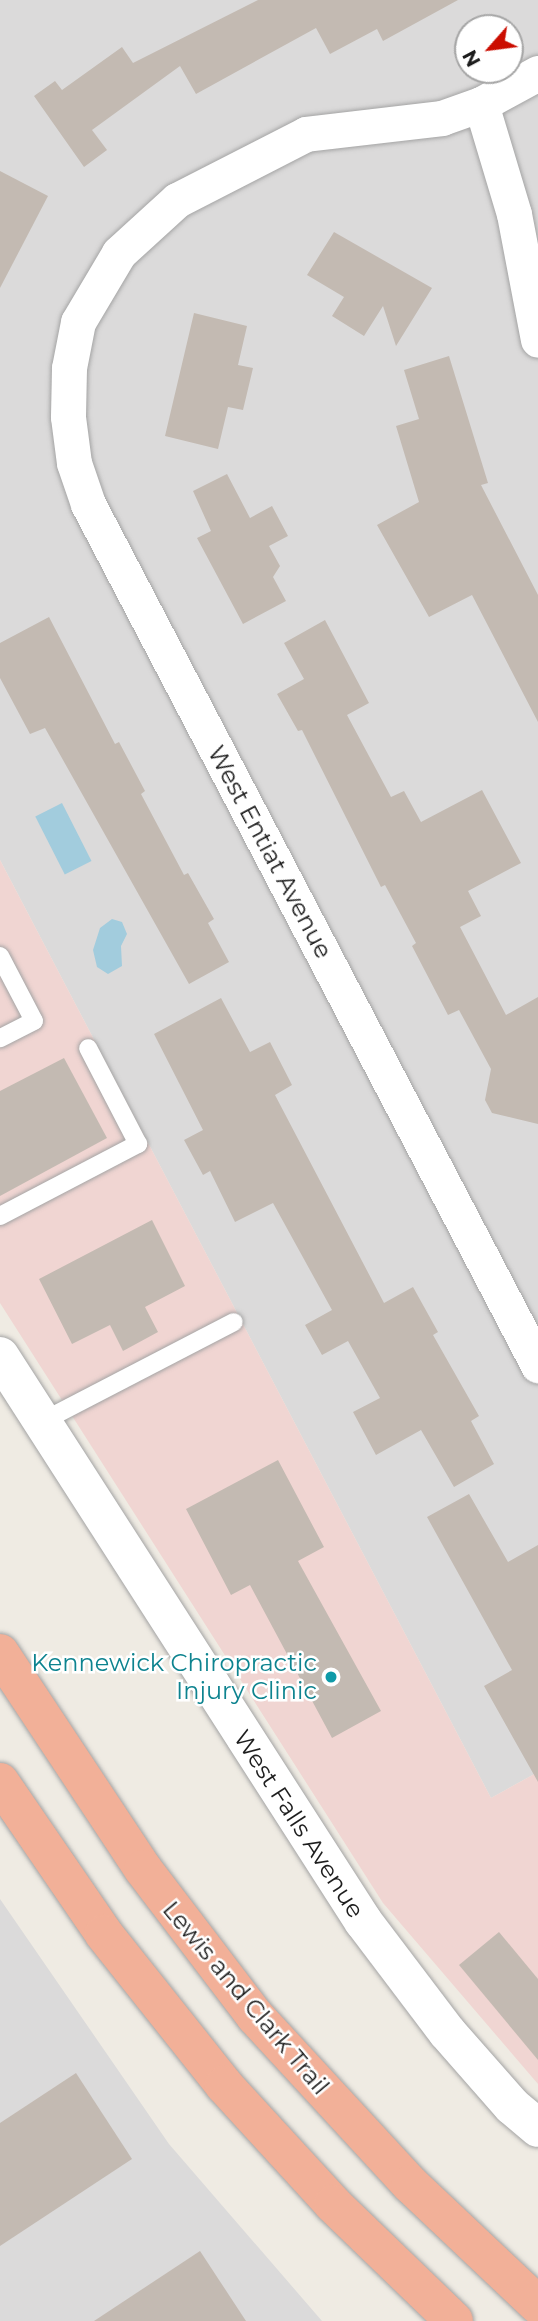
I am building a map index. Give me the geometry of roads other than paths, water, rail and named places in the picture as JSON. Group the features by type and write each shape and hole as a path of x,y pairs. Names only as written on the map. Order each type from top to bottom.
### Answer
{"highway":[{"name":"Lewis and Clark Trail","path":"0,1653 143,1869 255,2016 410,2184 538,2305"},
{"path":"0,1782 104,1934 224,2085 333,2204 454,2321"}],"street":[{"name":"West Entiat Avenue","path":"538,73 481,104 442,118 306,134 177,200 119,253 78,322 69,368 68,417 75,463 88,504 538,1365"},
{"path":"481,104 514,214 538,340"},
{"name":"West Falls Avenue","path":"0,1356 363,1921 463,2050 538,2128"}],"lane":[{"path":"0,956 34,1021 0,1038"},
{"path":"0,1216 138,1143 88,1048"},
{"path":"41,1422 234,1322"}],"water":[{"path":"62,803 92,861 65,875 35,817"},
{"path":"112,919 122,922 127,934 121,946 122,966 108,974 97,967 93,950 100,928"}],"place":[{"name":"Kennewick Chiropractic Injury Clinic","path":"331,1677"}]}
